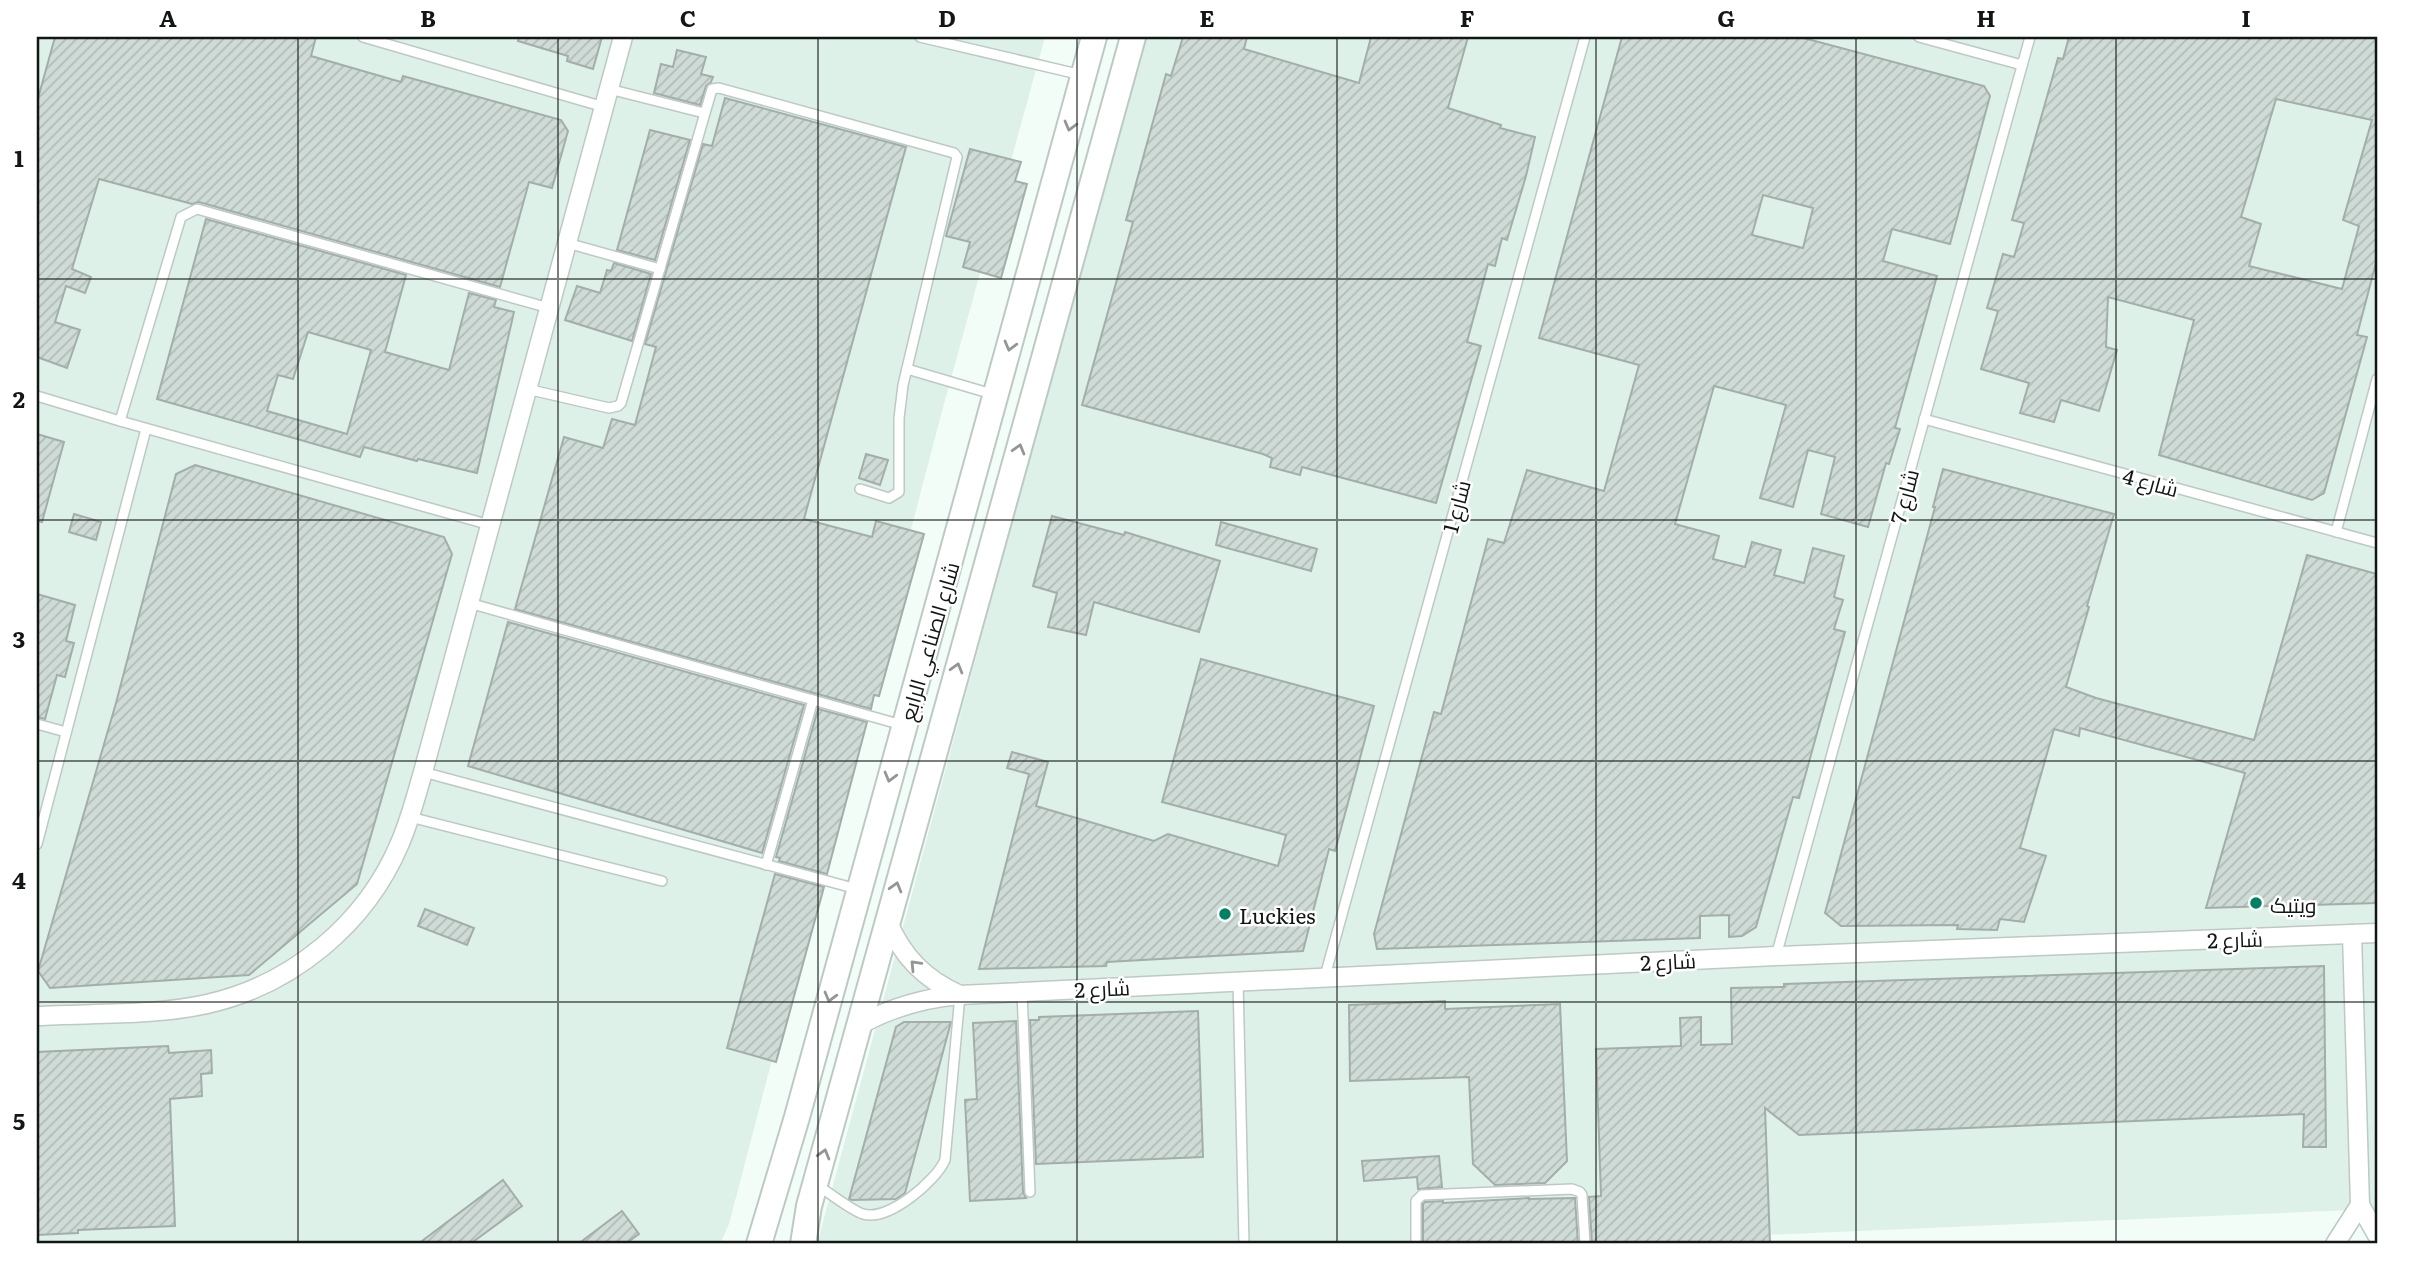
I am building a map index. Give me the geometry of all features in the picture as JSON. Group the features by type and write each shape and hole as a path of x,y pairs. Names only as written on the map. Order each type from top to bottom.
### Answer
{"main road":[{"name":"شارع الصناعي الرابع","path":"760,1242 1094,37"},
{"name":"شارع الصناعي الرابع","path":"803,1244 809,1206 861,1024 887,920 1133,37"}],"street":[{"path":"37,1016 178,1009 207,1004 262,986 288,972 334,938 354,917 387,870 410,817 423,772 623,37"},
{"path":"887,920 895,940 907,958 940,986 960,995"},
{"name":"شارع 2","path":"861,1024 908,1003 960,995 1776,956 2377,933"},
{"path":"2352,934 2360,1205 2377,1235"},
{"path":"2335,1244 2360,1205"}],"lane":[{"path":"363,37 606,98 704,113"},
{"path":"920,37 1084,75"},
{"name":"شارع 1","path":"1325,976 1585,37"},
{"path":"1919,37 2022,65"},
{"name":"شارع 7","path":"1776,956 2030,37"},
{"path":"527,389 609,408 618,407 623,399 710,92 716,87 957,155 907,369 899,418 900,492 890,498 860,489"},
{"path":"120,421 181,218 197,209 549,308"},
{"path":"567,243 660,269"},
{"path":"907,369 996,395"},
{"path":"2336,531 2377,380"},
{"path":"37,396 490,525"},
{"name":"شارع 4","path":"1924,419 2377,543"},
{"path":"37,844 146,429"},
{"path":"469,603 904,725"},
{"path":"766,865 813,700"},
{"path":"37,724 66,732"},
{"path":"423,772 859,890"},
{"path":"410,817 662,881"},
{"path":"1238,980 1244,1244"},
{"path":"1022,992 1030,1192"},
{"path":"815,1184 864,1215 887,1213 940,1171 945,1160 960,995"},
{"path":"1416,1244 1416,1206 1418,1197 1422,1195 1572,1189 1582,1195 1585,1244"}],"shaded area":[{"path":"37,37 1045,37 941,415 729,1224 720,1244 37,1244"},
{"path":"1144,37 2377,37 2377,1209 1551,1244 817,1244"}],"building":[{"path":"55,37 316,37 311,56 401,82 403,76 561,120 568,131 552,188 529,182 500,287 199,202 192,204 99,179 72,269 91,277 85,293 66,286 55,322 80,330 67,368 37,357 37,102"},
{"path":"519,37 602,37 593,69 567,61 568,56 518,41"},
{"path":"1183,37 1247,37 1244,49 1359,83 1371,37 1468,37 1448,108 1501,125 1500,128 1535,137 1507,240 1502,238 1495,266 1488,264 1467,342 1481,346 1436,503 1302,467 1300,475 1270,467 1272,458 1263,454 1082,405 1133,222 1126,220 1166,74 1171,76"},
{"path":"1622,37 1800,37 1984,86 1990,96 1950,244 1892,229 1883,261 1937,276 1895,428 1900,429 1889,464 1886,463 1868,527 1821,514 1835,457 1808,450 1793,507 1760,498 1786,405 1714,386 1675,524 1719,536 1713,559 1745,567 1752,542 1781,550 1774,575 1804,583 1813,548 1844,556 1834,597 1843,600 1834,629 1845,632 1799,798 1793,797 1756,927 1742,936 1729,937 1729,915 1700,916 1700,938 1377,949 1374,934 1434,712 1441,714 1488,539 1504,543 1527,470 1604,491 1639,365 1539,338","holes":["1763,195 1813,208 1803,248 1752,235"]},
{"path":"2069,37 2377,37 2377,259 2357,335 2367,337 2324,493 2312,500 2159,455 2194,320 2108,297 2106,347 2117,350 2099,411 2061,400 2054,422 2020,413 2029,383 1981,369 1998,311 1987,308 2003,254 2014,257 2024,223 2012,220 2058,58 2063,59","holes":["2276,99 2372,120 2343,220 2359,226 2342,289 2249,266 2261,224 2241,217"]},
{"path":"677,50 706,57 701,74 713,77 706,86 700,105 654,93 661,64 673,67"},
{"path":"725,98 906,147 804,519 872,537 876,521 924,534 879,696 874,695 871,709 515,609 564,437 603,448 612,419 635,425 656,347 645,344 703,144 712,146"},
{"path":"650,130 690,140 655,260 617,250"},
{"path":"970,149 1021,162 1015,181 1027,184 1001,278 963,267 970,242 946,236"},
{"path":"206,219 406,275 385,352 449,370 469,293 496,300 494,307 514,312 477,473 364,447 360,457 157,399","holes":["308,332 371,350 347,434 267,411 278,375 293,379"]},
{"path":"614,263 651,274 632,341 565,320 577,286 600,293 607,270 611,271"},
{"path":"37,434 64,442 42,522 37,521"},
{"path":"866,454 888,460 880,485 859,478"},
{"path":"195,465 444,537 452,554 357,884 249,975 50,988 38,971 116,703 176,474"},
{"path":"1943,469 2114,514 2066,687 2096,698 2254,740 2307,555 2377,574 2377,903 2206,908 2245,773 2080,728 2079,736 2054,729 2020,848 2046,856 2024,922 2000,919 1997,930 1957,929 1958,925 1841,926 1825,913"},
{"path":"74,514 101,522 96,540 69,532"},
{"path":"1052,516 1124,535 1125,532 1220,561 1199,632 1094,602 1086,635 1048,627 1057,593 1033,586"},
{"path":"1221,522 1317,549 1311,571 1216,545"},
{"path":"37,594 75,605 66,641 74,643 65,677 57,675 45,719 37,717"},
{"path":"508,622 804,705 762,853 468,766"},
{"path":"1201,659 1374,706 1335,851 1329,849 1303,951 1107,962 1106,966 979,969 1029,774 1007,768 1012,752 1048,762 1036,806 1154,841 1168,834 1278,866 1286,835 1162,802"},
{"path":"818,709 867,722 827,874 779,861 780,858 776,857"},
{"path":"775,874 824,887 776,1062 727,1048"},
{"path":"425,909 474,928 467,945 418,926"},
{"path":"2324,966 2326,1147 2303,1147 2304,1114 1799,1135 1765,1108 1770,1244 1592,1244 1589,1197 1601,1196 1596,1049 1681,1046 1680,1018 1701,1017 1701,1045 1732,1044 1731,988"},
{"path":"1445,1001 1445,1009 1560,1004 1567,1161 1545,1183 1495,1185 1473,1164 1469,1077 1350,1081 1349,1005"},
{"path":"1198,1011 1203,1157 1036,1164 1030,1020 1039,1020 1039,1017"},
{"path":"1016,1021 1023,1192 1026,1198 970,1201 965,1100 977,1099 973,1023"},
{"path":"904,1022 951,1022 905,1193 896,1199 852,1200 849,1199 896,1027"},
{"path":"168,1046 169,1053 211,1050 212,1073 201,1074 202,1096 170,1099 175,1226 78,1230 78,1233 37,1235 37,1052"},
{"path":"1439,1156 1442,1187 1418,1189 1417,1177 1364,1181 1362,1161"},
{"path":"503,1180 522,1206 470,1244 418,1244"},
{"path":"1530,1198 1528,1199 1575,1198 1578,1244 1423,1244 1425,1202"},
{"path":"622,1211 639,1234 625,1244 578,1244"}],"place":[{"name":"ویتیک","path":"2256,903"},
{"name":"Luckies","path":"1225,914"}]}
